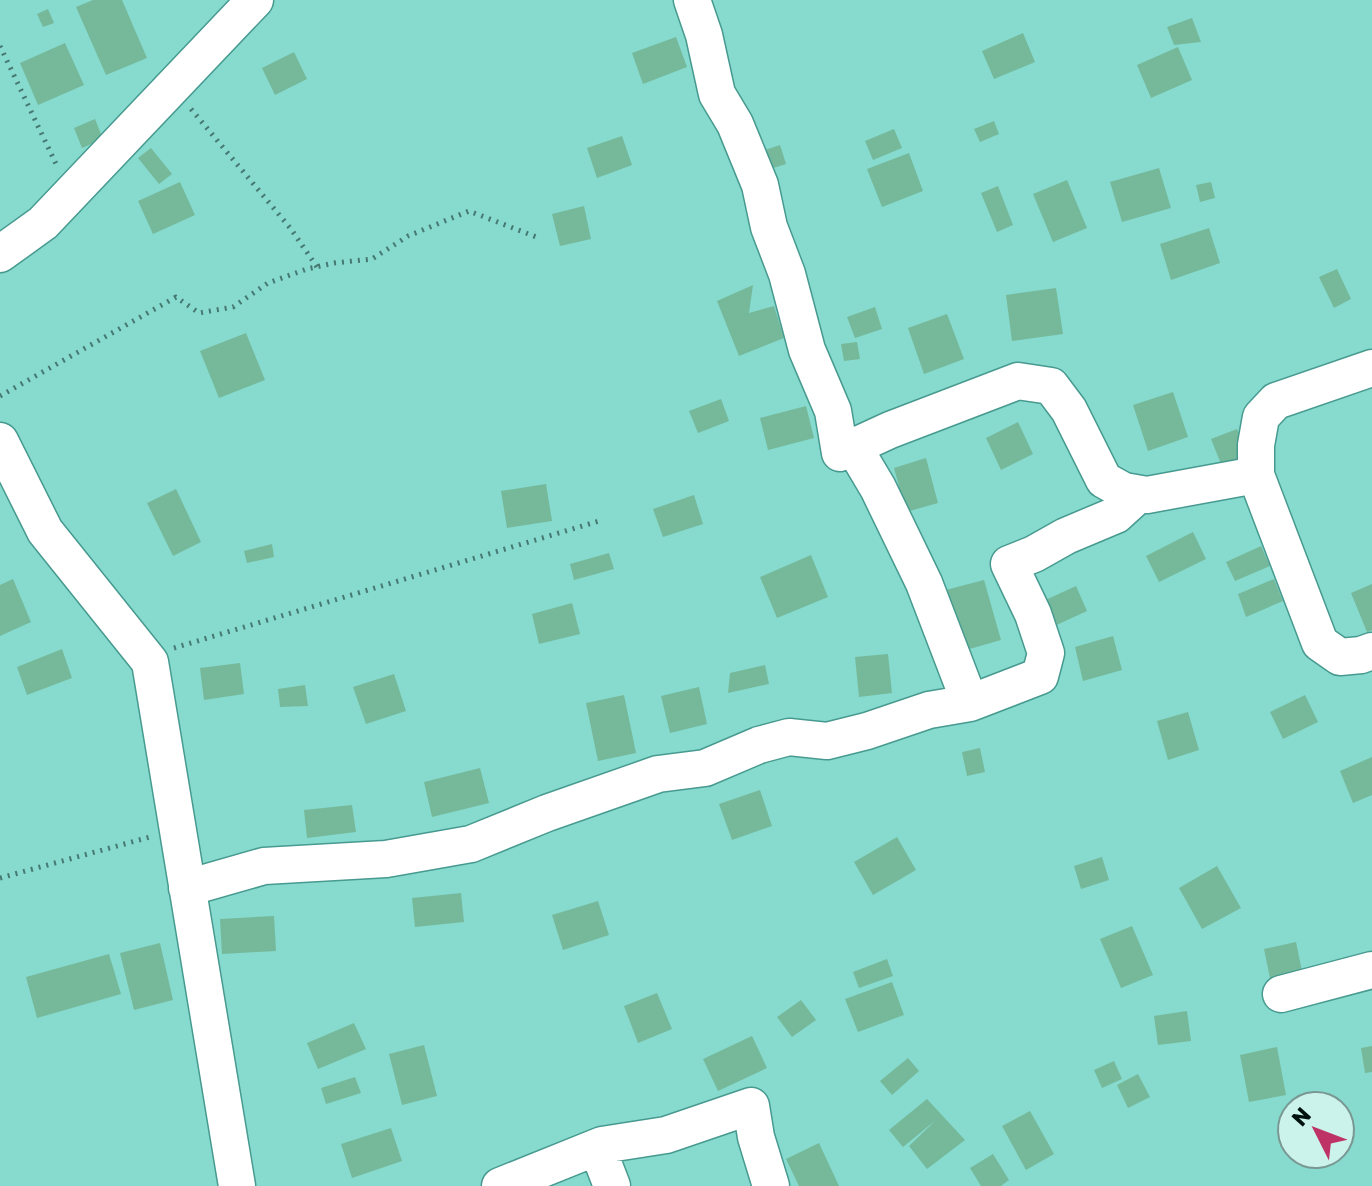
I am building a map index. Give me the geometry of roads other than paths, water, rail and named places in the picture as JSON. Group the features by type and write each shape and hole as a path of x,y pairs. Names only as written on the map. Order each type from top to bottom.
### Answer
{"street":[{"path":"0,254 43,223 255,0"},
{"path":"692,0 704,35 717,94 735,124 760,185 769,227 787,274 807,350 833,411 840,453 1018,381 1051,386 1069,410 1104,480 1124,491 1147,495 1256,475"},
{"path":"1372,368 1276,401 1261,417 1256,445 1256,475 1320,643 1340,657 1372,651"},
{"path":"0,441 45,531 150,662 237,1186"},
{"path":"853,446 878,488 924,583 970,703"},
{"path":"187,888 264,866 386,859 471,844 658,774 705,768 759,745 789,737 827,741 867,731 929,710 970,703 1040,676 1046,653 1033,614 1009,564 1116,515 1139,494"},
{"path":"1281,994 1372,970"},
{"path":"500,1186 597,1147 666,1135 751,1106 756,1137 771,1186"},
{"path":"597,1147 612,1186"}]}
